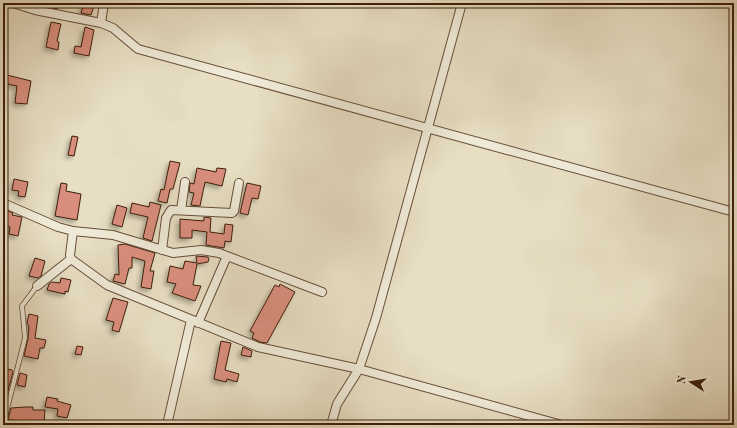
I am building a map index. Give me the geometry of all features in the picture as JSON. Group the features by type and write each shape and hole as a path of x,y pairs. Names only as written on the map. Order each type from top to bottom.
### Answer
{"street":[{"path":"13,3 35,10 101,23 113,28 138,49 734,212"},
{"path":"101,23 104,3"},
{"path":"331,425 337,404 358,369 376,318 462,3"},
{"path":"181,210 185,182"},
{"path":"162,250 169,212 174,209 205,213 232,213 234,211 239,183"},
{"path":"3,203 58,227 74,231 113,235 173,253 207,250 227,256 322,292"},
{"path":"74,231 70,256 107,285 258,347 358,369 562,425"},
{"path":"167,425 194,321 227,256"},
{"path":"37,286 72,259"}],"lane":[{"path":"3,425 25,338 22,306 37,286"}],"building":[{"path":"39,3 59,3 57,9 39,5"},
{"path":"84,3 95,3 91,15 81,13"},
{"path":"51,22 61,24 57,41 59,42 58,50 46,47"},
{"path":"85,27 94,30 89,56 74,53 75,46 81,47"},
{"path":"3,74 31,81 27,104 15,103 17,86 3,83"},
{"path":"72,136 78,137 74,156 68,155"},
{"path":"170,161 180,163 173,189 170,189 167,203 158,201 161,189 164,190"},
{"path":"197,168 216,172 217,168 226,169 222,186 205,182 200,206 191,205 194,193 189,192 190,183 194,184"},
{"path":"14,179 28,182 25,197 18,196 19,191 12,190"},
{"path":"61,183 67,184 66,191 81,194 77,220 55,216"},
{"path":"247,183 261,186 258,199 252,198 248,215 240,213"},
{"path":"150,202 161,205 152,241 143,238 148,217 130,213 132,203 149,207"},
{"path":"117,205 127,208 122,227 112,224"},
{"path":"3,209 13,213 12,215 22,217 18,236 9,234 10,227 3,224"},
{"path":"204,217 211,218 210,232 224,234 225,224 233,225 231,242 225,241 224,248 206,245 207,232 192,230 192,238 180,238 180,219 204,221"},
{"path":"125,244 155,253 150,271 154,271 151,289 141,287 145,261 132,257 132,268 129,268 125,284 113,281 115,274 119,275 118,245"},
{"path":"196,256 208,257 209,259 208,262 197,264 193,285 201,286 195,301 172,293 176,284 167,282 170,266 183,269 185,261 197,263"},
{"path":"35,258 45,261 41,276 38,278 29,276"},
{"path":"61,278 71,280 68,292 65,291 65,294 47,290 49,284 52,282 60,283"},
{"path":"280,284 295,292 267,343 260,342 252,338 254,333 250,331 275,285 279,287"},
{"path":"113,298 128,302 119,332 112,330 114,322 106,320"},
{"path":"29,314 38,316 35,338 46,340 44,348 40,348 38,359 24,356 28,339 29,326 27,323"},
{"path":"221,341 231,343 225,370 239,374 237,382 227,379 226,382 214,379"},
{"path":"77,346 83,347 81,355 75,354"},
{"path":"243,347 252,351 251,357 241,355"},
{"path":"3,368 12,370 13,372 6,398 3,397"},
{"path":"20,373 27,375 25,387 17,385"},
{"path":"47,397 58,399 57,401 71,405 67,418 57,416 58,409 45,407"},
{"path":"33,407 33,410 45,410 44,422 8,420 11,408"}]}
